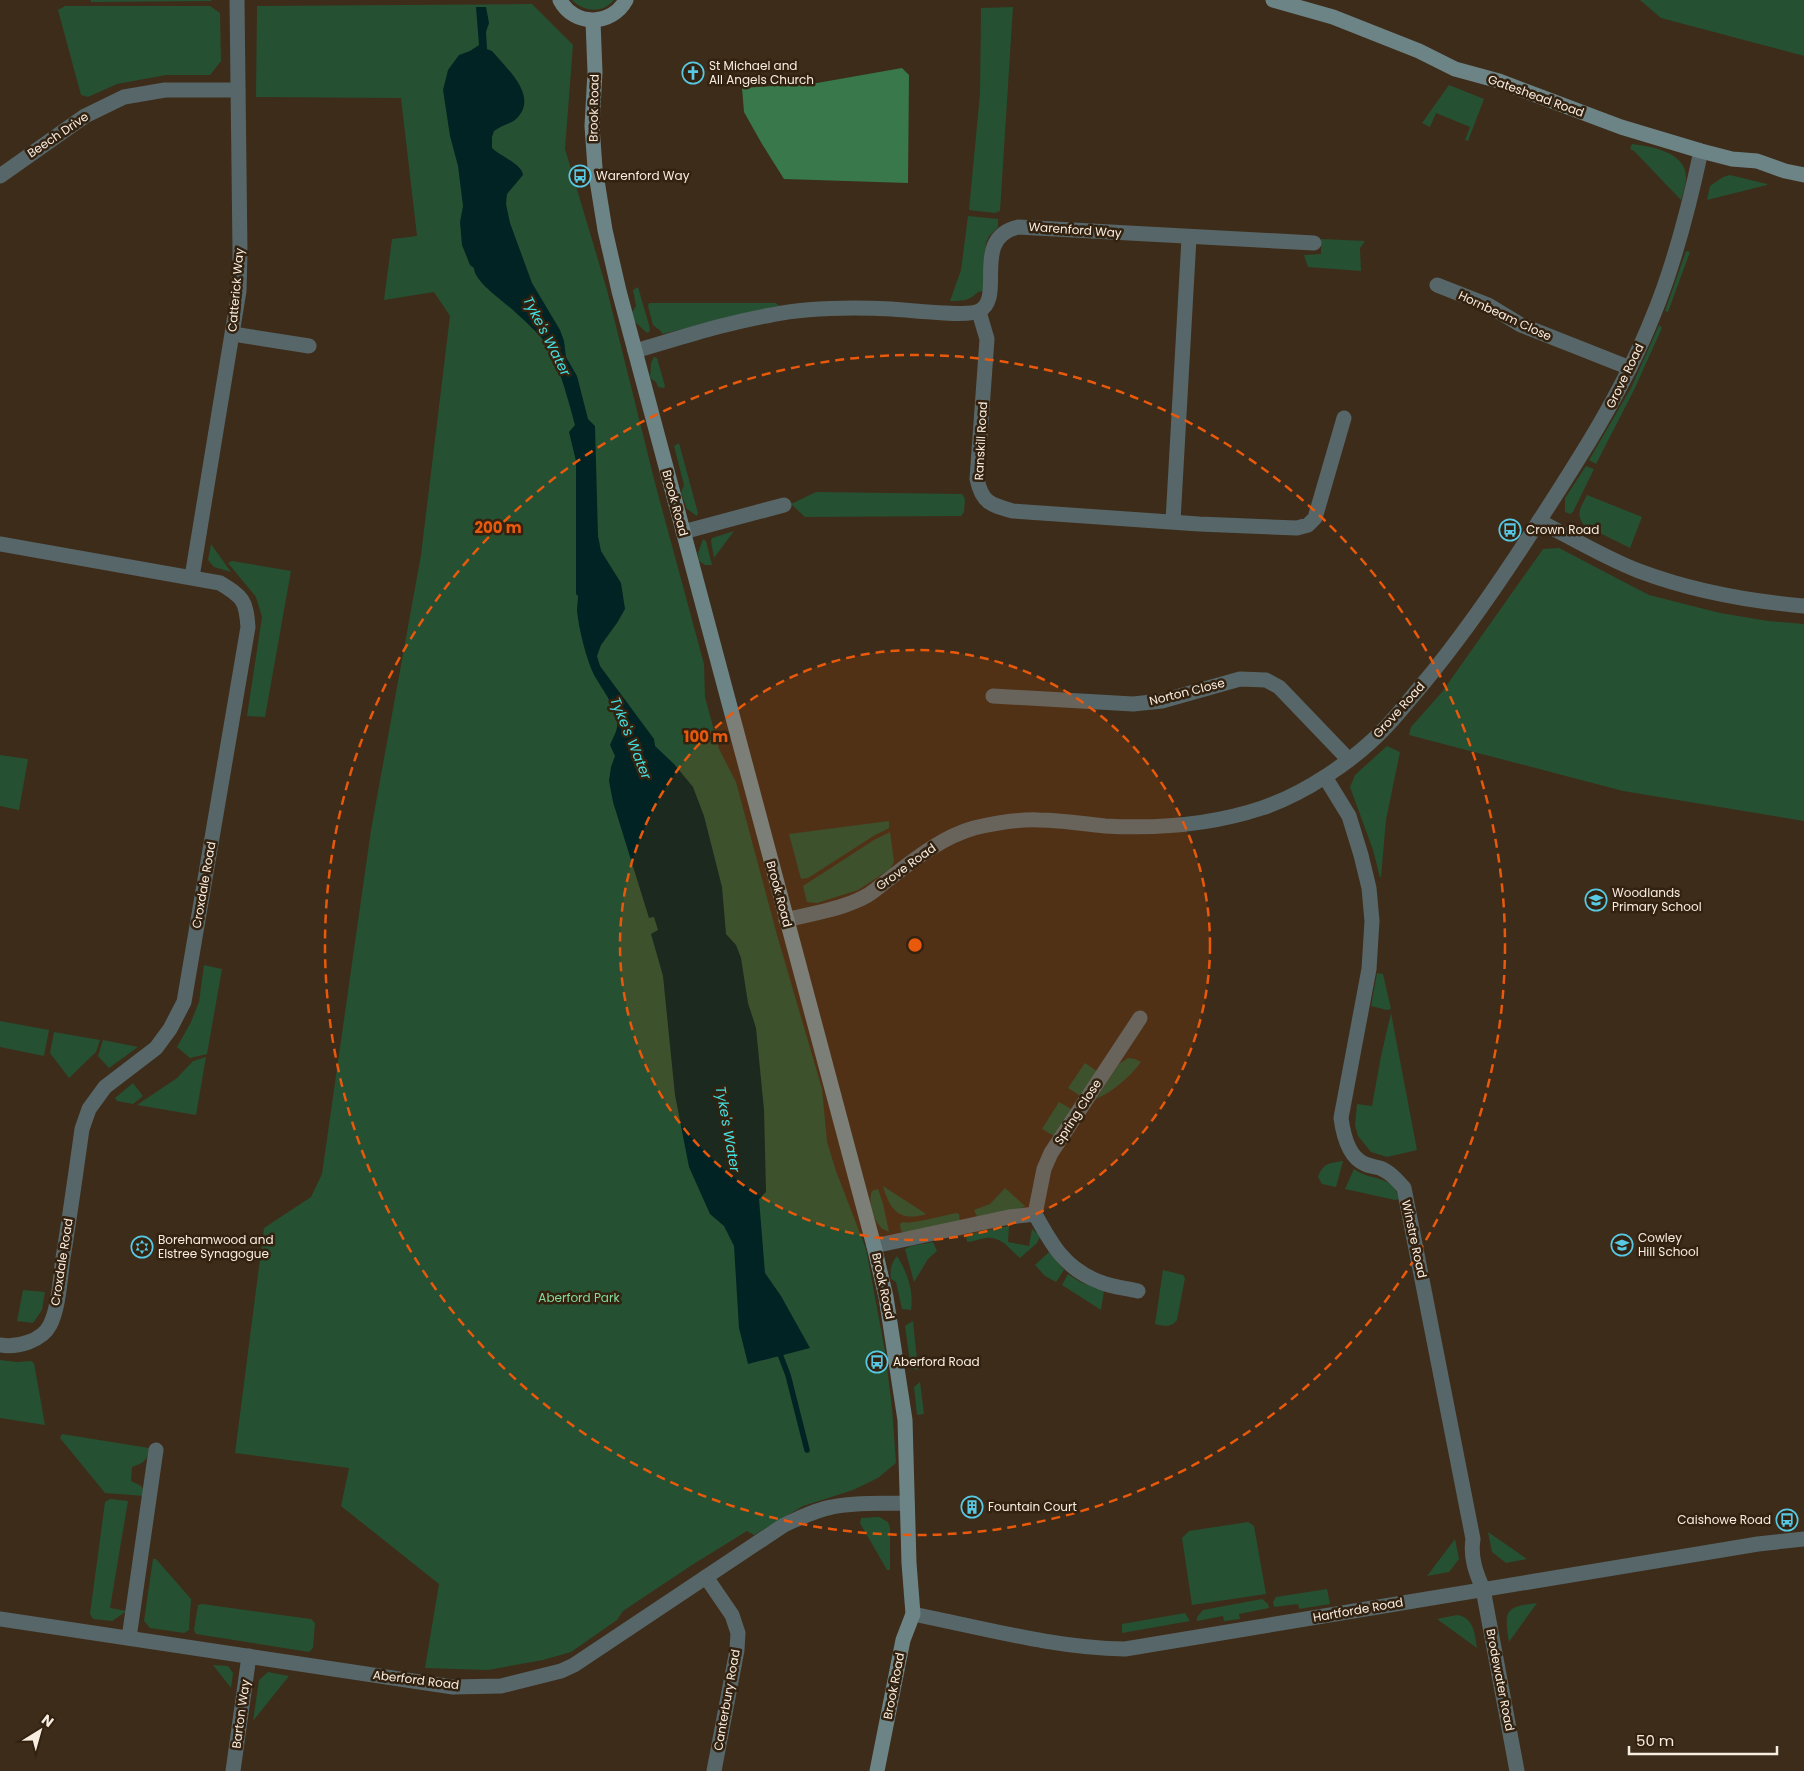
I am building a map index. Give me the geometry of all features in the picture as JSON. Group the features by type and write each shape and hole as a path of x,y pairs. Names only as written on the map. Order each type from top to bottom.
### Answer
{"street":[{"name":"Catterick Way","path":"192,577 233,334 238,292 240,253 237,0"},
{"path":"560,0 571,14 593,21 612,16 620,10 626,0"},
{"name":"Gateshead Road","path":"1273,0 1333,18 1419,51 1455,69 1499,80 1621,127 1732,159 1757,161 1785,171 1804,174"},
{"name":"Brook Road","path":"593,21 595,72 592,126 595,168 605,230 618,291 874,1246 886,1297 905,1420 913,1614 903,1640 877,1771"},
{"name":"Beech Drive","path":"0,176 85,116 124,97 165,90 238,90"},
{"name":"Grove Road","path":"786,920 847,904 870,894 939,843 969,830 1000,822 1038,820 1142,827 1191,825 1218,821 1266,807 1325,777 1348,760 1382,731 1451,650 1505,574 1612,404 1654,316 1672,265 1689,207 1701,151"},
{"name":"Warenford Way","path":"979,312 987,305 992,255 996,239 1008,229 1018,226 1189,238 1314,244"},
{"path":"1172,521 1189,238"},
{"name":"Hornbeam Close","path":"1437,285 1488,305 1520,325 1630,368"},
{"path":"635,351 726,324 772,314 811,310 884,309 964,314 979,312"},
{"name":"Ranskill Road","path":"979,312 987,339 977,480 980,492 987,501 1013,511 1297,528 1308,525 1315,518 1344,418"},
{"path":"233,334 309,346"},
{"path":"683,532 784,505"},
{"path":"1539,521 1637,570 1673,583 1756,602 1804,606"},
{"name":"Croxdale Road","path":"0,544 220,583 238,594 246,610 248,627 184,1002 170,1029 156,1048 105,1088 89,1109 82,1129 61,1273 54,1315 50,1326 41,1336 27,1342 6,1346 0,1345"},
{"name":"Norton Close","path":"993,696 1133,704 1162,701 1240,679 1266,680 1278,688 1348,760"},
{"name":"Winstre Road","path":"1325,777 1349,816 1369,888 1372,921 1369,969 1341,1118 1343,1135 1352,1152 1363,1164 1382,1169 1394,1177 1404,1188 1473,1539 1472,1549 1476,1571 1483,1589"},
{"name":"Spring Close","path":"1035,1214 1044,1168 1051,1154 1140,1018"},
{"path":"874,1246 1009,1217 1035,1214 1050,1241 1067,1263 1100,1282 1138,1291"},
{"path":"129,1638 156,1450"},
{"name":"Aberford Road","path":"0,1619 452,1687 502,1686 561,1671 574,1665 784,1525 808,1514 832,1507 907,1503"},
{"name":"Hartforde Road","path":"913,1614 1080,1647 1125,1649 1758,1544 1804,1539"},
{"name":"Canterbury Road","path":"706,1577 732,1615 738,1632 737,1650 714,1771"},
{"name":"Brodewater Road","path":"1483,1589 1516,1771"},
{"name":"Barton Way","path":"233,1771 249,1656"}],"green space":[{"path":"91,0 211,0 211,1 91,2"},
{"path":"572,0 614,0 604,8 593,10 582,7"},
{"path":"1640,0 1804,0 1804,56 1661,18"},
{"name":"Aberford Park","path":"532,4 573,45 565,149 607,290 655,483 704,664 705,697 719,749 736,782 777,935 822,1089 827,1142 866,1249 885,1351 896,1463 878,1478 853,1490 803,1506 754,1535 747,1531 623,1611 617,1620 571,1652 543,1660 488,1670 425,1668 439,1584 341,1506 349,1468 235,1453 264,1228 311,1197 322,1174 371,830 421,555 450,316 434,292 384,300 392,239 417,236 401,98 256,97 257,6"},
{"path":"65,6 210,6 220,13 221,61 210,75 166,75 117,84 88,97 81,95 58,10"},
{"path":"1013,7 1000,211 995,213 969,210 980,94 981,8"},
{"path":"902,68 909,75 908,183 784,179 744,112 742,88 817,83"},
{"path":"1449,85 1484,99 1468,141 1465,140 1470,127 1436,113 1430,127 1422,123"},
{"path":"1632,144 1648,146 1666,152 1680,162 1686,177 1681,200 1630,149"},
{"path":"1730,175 1767,185 1707,200 1710,186 1723,177"},
{"path":"968,216 998,219 998,227 989,236 986,243 983,291 966,300 950,301 961,270"},
{"path":"1321,239 1365,241 1360,248 1361,271 1308,267 1304,255 1321,254"},
{"path":"1686,251 1690,252 1668,312 1665,311"},
{"path":"638,287 649,325 650,331 647,333 635,322 632,312 636,306 633,290"},
{"path":"649,303 776,303 779,306 662,334 653,325 648,306"},
{"path":"1659,325 1662,328 1634,390 1596,464 1589,460 1631,388"},
{"path":"654,357 657,358 664,388 658,387 656,382 650,378 651,363"},
{"path":"679,443 698,513 697,516 687,509 681,493 684,485 674,446"},
{"path":"1586,466 1594,469 1573,512 1570,514 1565,512 1565,498"},
{"path":"816,492 962,494 965,499 964,512 961,516 805,517 791,504"},
{"path":"1587,495 1642,517 1630,548 1584,525 1579,514"},
{"path":"734,531 714,558 712,538"},
{"path":"703,539 706,541 712,565 705,565 699,561 698,553"},
{"path":"211,544 231,572 214,567 208,560"},
{"path":"1559,548 1649,595 1720,613 1768,621 1804,624 1804,821 1623,791 1409,735 1411,727 1442,692 1543,549"},
{"path":"232,561 291,571 265,717 247,716 262,617 256,597 228,563"},
{"path":"1387,746 1400,752 1386,820 1380,877 1373,850 1350,787 1355,775"},
{"path":"0,755 28,759 19,810 0,806"},
{"path":"889,821 889,828 808,878 801,879 789,834"},
{"path":"890,832 894,862 890,869 858,890 817,903 807,902 803,886 874,840"},
{"path":"204,965 222,969 207,1054 190,1058 177,1047 191,1022 199,1002"},
{"path":"1377,973 1383,974 1391,1009 1387,1010 1371,1006"},
{"path":"1391,1013 1417,1150 1387,1157 1371,1152 1358,1136 1355,1125 1357,1104 1372,1106"},
{"path":"0,1021 49,1030 44,1056 0,1047"},
{"path":"54,1032 100,1040 96,1052 69,1078 50,1053"},
{"path":"103,1040 138,1047 109,1068 98,1056"},
{"path":"206,1057 196,1115 137,1105 177,1078 193,1061"},
{"path":"1128,1058 1141,1062 1120,1084 1096,1099 1119,1064"},
{"path":"1085,1063 1098,1072 1082,1097 1068,1088"},
{"path":"133,1083 143,1096 133,1104 117,1101 115,1098"},
{"path":"1059,1102 1073,1110 1056,1137 1042,1129"},
{"path":"1343,1161 1336,1187 1322,1184 1318,1177 1322,1169 1331,1163"},
{"path":"1354,1169 1387,1182 1396,1191 1399,1199 1395,1200 1345,1189"},
{"path":"883,1186 926,1214 909,1217 897,1212 889,1202"},
{"path":"1005,1188 1025,1206 1020,1209 978,1218 974,1210 990,1204"},
{"path":"878,1189 889,1232 880,1226 872,1208 871,1194 872,1191"},
{"path":"956,1213 959,1214 960,1222 904,1233 901,1231 900,1224 903,1222 920,1221"},
{"path":"1009,1226 1008,1242 1029,1246 1032,1229 1040,1236 1037,1243 1020,1258 1004,1243 996,1239 985,1238 967,1242 966,1235"},
{"path":"933,1242 937,1251 928,1259 914,1282 905,1249"},
{"path":"1049,1252 1064,1270 1056,1282 1045,1276 1035,1265"},
{"path":"897,1256 909,1282 911,1310 902,1309 896,1282 891,1279 891,1267"},
{"path":"1163,1270 1183,1275 1185,1278 1177,1320 1167,1326 1155,1324"},
{"path":"1068,1274 1080,1282 1104,1291 1101,1310 1062,1285"},
{"path":"23,1290 45,1292 42,1310 33,1323 17,1321"},
{"path":"913,1321 918,1370 911,1368 905,1326"},
{"path":"0,1360 31,1361 34,1363 45,1425 0,1418"},
{"path":"920,1382 924,1414 917,1415 914,1387"},
{"path":"62,1434 149,1448 145,1460 132,1467 131,1481 141,1486 145,1496 105,1493 60,1438"},
{"path":"110,1499 128,1501 110,1608 127,1611 112,1621 93,1619 90,1614 105,1502"},
{"path":"879,1517 888,1522 890,1528 890,1570 887,1570 860,1523 861,1518"},
{"path":"1248,1522 1254,1526 1266,1594 1192,1605 1182,1538 1189,1531"},
{"path":"1488,1532 1527,1559 1506,1563 1492,1552"},
{"path":"1455,1539 1459,1559 1449,1572 1427,1576"},
{"path":"153,1559 156,1559 191,1599 189,1630 184,1633 150,1628 144,1621"},
{"path":"1327,1589 1330,1604 1299,1609 1298,1604 1274,1607 1273,1602 1276,1597"},
{"path":"1262,1599 1268,1604 1269,1608 1239,1614 1240,1619 1224,1621 1223,1616 1197,1621 1197,1617 1203,1610"},
{"path":"1537,1603 1509,1642 1507,1617 1509,1612 1518,1606"},
{"path":"198,1605 311,1619 315,1623 313,1648 309,1652 196,1634 194,1630"},
{"path":"1185,1613 1190,1621 1122,1633 1122,1624"},
{"path":"1457,1615 1467,1619 1473,1627 1477,1648 1437,1619"},
{"path":"213,1665 228,1666 233,1673 231,1688"},
{"path":"268,1672 289,1676 253,1721 259,1680"}],"water":[{"path":"476,7 486,7 489,23 486,32 487,49 492,51 518,82 524,100 523,109 518,117 494,131 492,137 492,148 519,167 523,175 507,194 506,204 510,223 532,283 560,330 564,341 566,357 577,376 588,419 595,426 598,536 601,551 621,583 625,609 601,645 597,656 600,666 654,739 655,746 674,764 693,787 704,816 722,887 726,934 736,945 741,958 748,1003 756,1028 764,1110 766,1192 759,1199 765,1273 781,1296 810,1348 748,1364 739,1328 734,1246 724,1226 710,1214 689,1167 675,1095 663,976 651,934 658,930 654,917 649,918 613,802 609,781 615,756 610,745 616,730 617,720 611,702 591,668 579,627 578,596 576,594 576,461 569,432 575,425 559,371 545,342 527,323 484,285 475,274 474,268 470,265 462,245 460,222 463,206 458,166 450,136 443,90 448,70 459,55 479,45"}],"waterway":[{"name":"Tyke's Water","path":"778,1349 788,1375 807,1450"}],"place":[{"name":"St Michael and All Angels Church","path":"693,73"},
{"name":"Warenford Way","path":"580,176"},
{"name":"Crown Road","path":"1510,530"},
{"name":"Woodlands Primary School","path":"1596,900"},
{"name":"Cowley Hill School","path":"1622,1245"},
{"name":"Borehamwood and Elstree Synagogue","path":"142,1247"},
{"name":"Aberford Road","path":"877,1362"},
{"name":"Fountain Court","path":"972,1507"},
{"name":"Caishowe Road","path":"1787,1520"}]}
